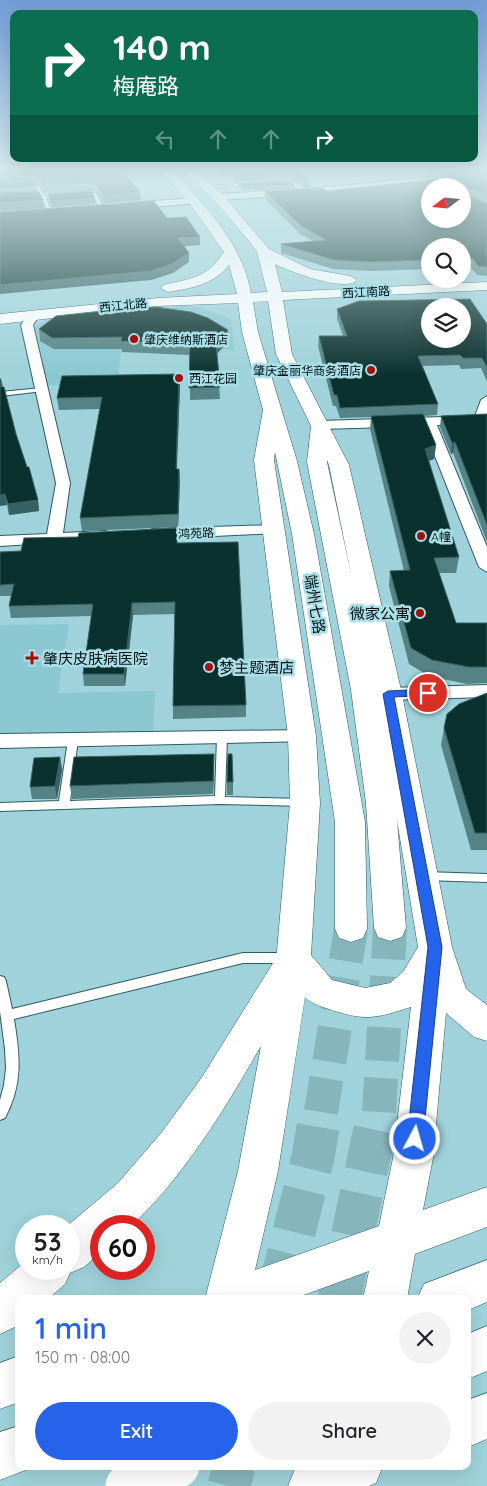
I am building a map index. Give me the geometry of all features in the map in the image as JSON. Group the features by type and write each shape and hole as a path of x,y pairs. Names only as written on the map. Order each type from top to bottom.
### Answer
{"main road":[{"path":"221,238 234,240 246,237"},
{"path":"253,237 264,252 284,265 310,274 335,279 374,281"},
{"name":"端州七路","path":"221,238 232,252 245,291 250,332 287,461 303,534 350,822 351,928"},
{"path":"142,293 196,283 210,278 217,274 232,252"},
{"path":"264,252 280,317 284,354 339,465 388,694 424,876 435,947 452,998 487,1026"},
{"path":"471,277 487,276"},
{"name":"西江南路","path":"245,291 374,281 421,282"},
{"name":"西江南路","path":"274,290 337,293 421,282"},
{"name":"西江南路","path":"471,285 487,286"},
{"name":"西江北路","path":"0,319 33,316 117,300 142,293 245,291"},
{"name":"西江北路","path":"0,310 117,300 158,302 245,291"},
{"path":"280,317 308,302 337,293"},
{"path":"158,302 202,304 216,308 232,314 250,332"},
{"path":"229,1295 258,1172 294,958 306,803 302,736 264,460 272,410"},
{"name":"端州七路","path":"320,425 317,462 364,690 381,803 390,928"},
{"path":"294,958 321,992 365,1004 400,996 415,982 435,947"},
{"path":"386,1295 413,1158 435,947"},
{"path":"80,1242 132,1197 175,1146 232,1062 294,958"},
{"path":"245,1295 487,1207"},
{"path":"20,1295 37,1280"},
{"path":"450,1295 487,1281"},
{"path":"0,1312 15,1299"},
{"path":"471,1355 487,1348"},
{"path":"0,1386 15,1380"},
{"path":"471,1422 487,1416"},
{"path":"0,1456 15,1451"},
{"path":"127,1486 168,1470"},
{"path":"168,1486 173,1470"}],"street":[{"path":"33,316 28,325 63,483 54,538"},
{"path":"320,425 480,420 487,400"},
{"path":"429,423 487,567"},
{"name":"鸿苑路","path":"0,541 273,530"},
{"path":"388,694 487,691"},
{"path":"0,741 302,736"}],"lane":[{"path":"0,394 42,390"},
{"path":"220,800 222,737"},
{"path":"64,805 73,740"},
{"path":"0,807 220,800 306,803"},
{"path":"424,876 487,878"},
{"path":"8,1015 243,958 294,958"},
{"path":"0,981 8,1015 12,1072 5,1107 0,1114"}],"shaded area":[{"name":"肇庆维纳斯酒店","path":"185,306 203,308 231,319 234,350 121,351 117,385 46,385 32,328 46,321 44,317"},
{"name":"肇庆皮肤病医院","path":"69,624 58,693 155,691 153,731 0,733 0,625"}],"building":[{"path":"0,237 192,237 178,238 189,253 172,264 151,271 0,285"},
{"path":"321,237 487,237 487,267 478,266 471,259 471,238 421,238 421,260 371,262 334,260 281,244 326,240"},
{"path":"421,300 421,348 471,348 471,300 487,324 487,367 482,358 463,358 460,355 418,356 438,404 340,408 337,395 334,395 319,336 347,336 337,309 359,301"},
{"path":"156,307 191,312 208,318 228,330 216,343 220,387 189,388 190,343 121,341 122,337 52,338 39,329 56,316"},
{"path":"179,374 176,469 179,469 178,514 80,518 102,397 57,398 62,376"},
{"path":"0,387 4,387 16,434 27,467 29,467 38,500 8,504 5,494 0,495"},
{"path":"423,414 436,445 425,449 459,557 434,558 456,623 487,623 487,667 469,667 432,660 411,648 390,571 410,570 371,416"},
{"path":"487,414 487,525 455,442 452,443 441,416"},
{"path":"177,528 177,543 238,542 246,705 173,706 175,602 132,603 124,674 83,674 93,604 9,606 14,584 0,585 0,552 21,551 24,538 78,537 79,533"},
{"path":"487,693 487,833 475,833 444,728 447,714 459,704"},
{"path":"214,754 213,781 70,786 74,757"},
{"path":"228,754 232,754 233,782 227,782"},
{"path":"60,757 55,786 30,787 34,758"}],"tunnel":[{"path":"379,1112 390,928"},
{"path":"321,1112 351,929"},
{"path":"278,1295 313,1157 321,1110"},
{"path":"340,1295 379,1110"},
{"path":"229,1486 233,1470"}],"place":[{"name":"肇庆维纳斯酒店","path":"134,339"},
{"name":"肇庆金丽华商务酒店","path":"371,370"},
{"name":"西江花园","path":"179,378"},
{"name":"A幢","path":"421,536"},
{"name":"微家公寓","path":"420,613"},
{"name":"肇庆皮肤病医院","path":"32,658"},
{"name":"梦主题酒店","path":"209,667"}],"route":[{"path":"415,1139 435,947 424,876 388,694 428,693"}]}
